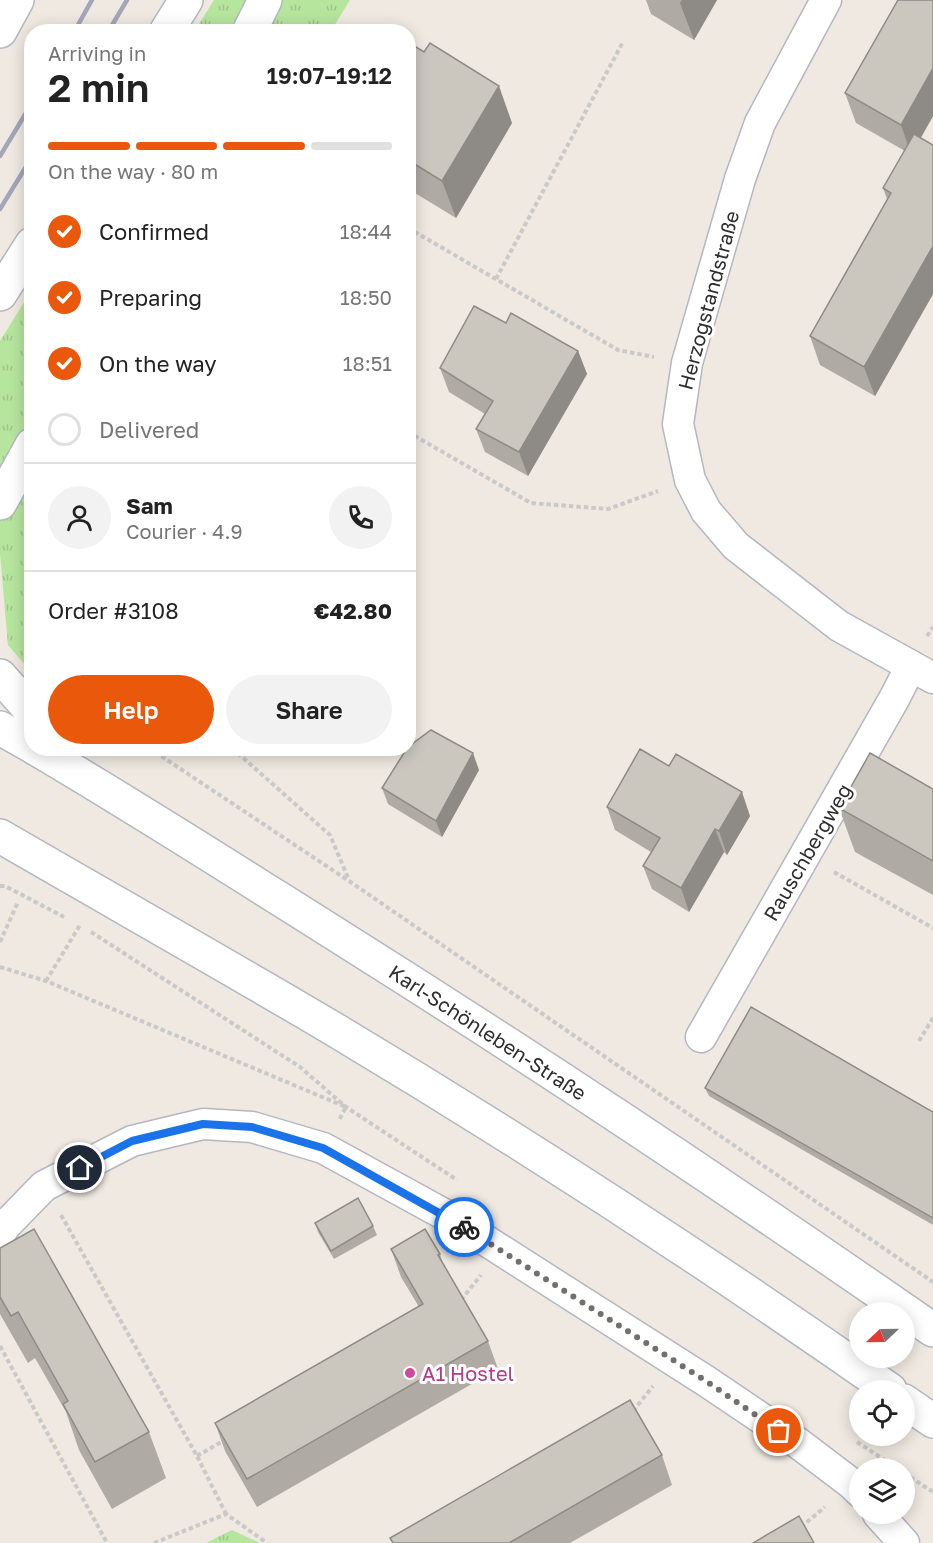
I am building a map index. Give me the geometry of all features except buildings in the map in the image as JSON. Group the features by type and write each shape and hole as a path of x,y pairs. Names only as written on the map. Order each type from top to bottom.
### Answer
{"main road":[{"path":"0,31 17,0"},
{"path":"171,24 186,0"},
{"path":"253,24 265,0"},
{"path":"0,294 24,256"},
{"path":"0,503 24,460"},
{"path":"0,676 24,704"},
{"name":"Karl-Schönleben-Straße","path":"0,728 24,742"},
{"name":"Karl-Schönleben-Straße","path":"48,756 234,869 491,1034 740,1198 933,1330"},
{"path":"77,756 121,800"},
{"path":"0,836 327,1025 513,1139 716,1269 876,1380"},
{"path":"0,851 33,855"},
{"path":"915,1409 933,1421"}],"street":[{"name":"Herzogstandstraße","path":"826,0 760,123 740,179 687,363 678,424 690,480 706,511 736,546 838,626 922,672"},
{"name":"Rauschbergweg","path":"701,1037 894,699 922,672"},
{"path":"0,1234 5,1226 45,1186 132,1141 203,1124 252,1127 323,1148 449,1217 798,1443 849,1483"},
{"path":"887,1524 904,1543"}],"path":[{"path":"496,279 623,42"},
{"path":"416,233 618,350 687,363"},
{"path":"416,437 531,503 608,509 690,480"},
{"path":"161,756 349,880 933,1282"},
{"path":"241,756 330,835 349,880"},
{"path":"805,856 933,928"},
{"path":"0,886 5,886 80,925 300,1067 346,1107 467,1186"},
{"path":"0,942 18,902"},
{"path":"46,981 80,925"},
{"path":"0,967 46,981 346,1107"},
{"path":"919,1041 933,1018"},
{"path":"323,1148 346,1107"},
{"path":"45,1186 197,1456 226,1514 267,1543"},
{"path":"460,1301 500,1250"},
{"path":"0,1346 107,1543"},
{"path":"629,1415 674,1361"},
{"path":"847,1436 881,1458"},
{"path":"197,1456 228,1438"},
{"path":"915,1480 933,1492"},
{"path":"801,1528 849,1493"},
{"path":"154,1543 226,1514"}],"green space":[{"path":"214,0 350,0 335,24 199,24"},
{"path":"24,302 24,664 8,645 0,553 0,341"},
{"path":"232,1530 260,1543 206,1543"}],"railway":[{"path":"78,24 92,0"},
{"path":"113,24 127,0"},
{"path":"0,156 24,116"},
{"path":"0,209 24,170"}],"way so far":[{"path":"464,1227 706,1381 779,1431"}],"place":[{"name":"A1 Hostel","path":"410,1373"}],"route":[{"path":"80,1168 132,1141 203,1124 252,1127 323,1148 464,1227"}]}
